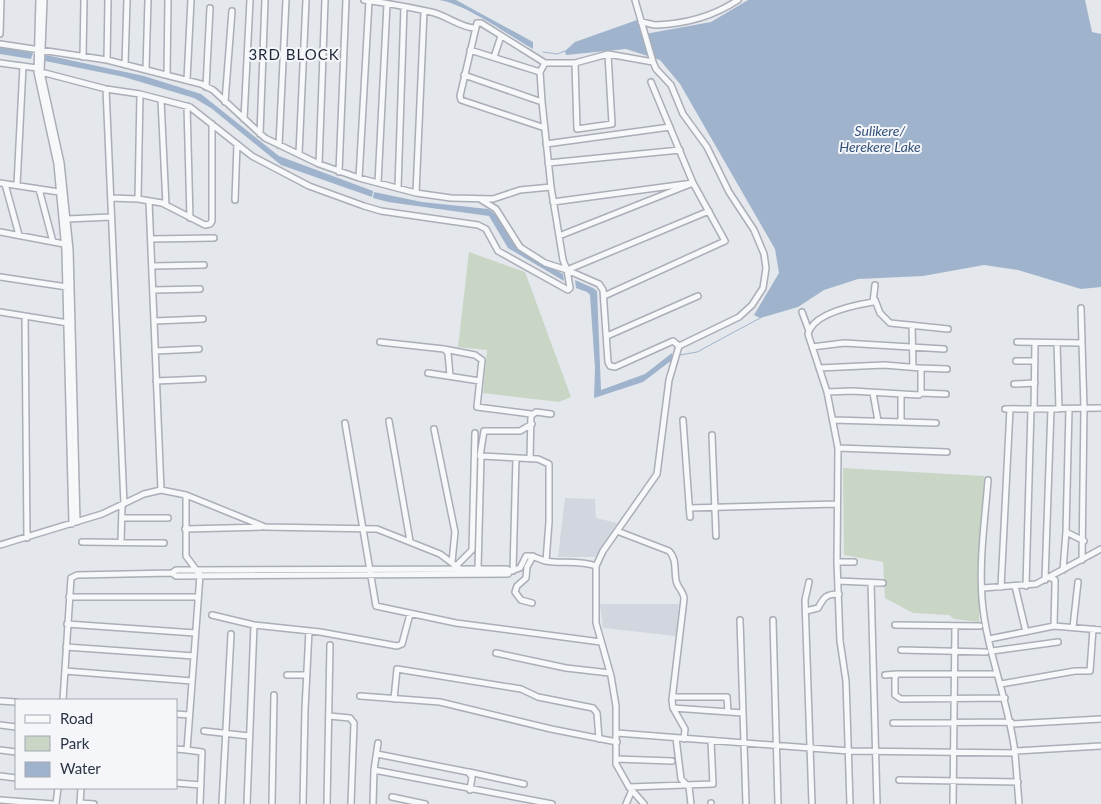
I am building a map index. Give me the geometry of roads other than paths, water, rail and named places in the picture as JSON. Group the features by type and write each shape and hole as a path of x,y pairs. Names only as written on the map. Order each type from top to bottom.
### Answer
{"street":[{"path":"0,34 1,0"},
{"path":"39,0 40,51"},
{"path":"44,0 39,70 41,98 57,164 60,192 67,286 74,523"},
{"path":"83,57 84,0"},
{"path":"107,60 108,0"},
{"path":"125,65 127,0"},
{"path":"146,69 148,0"},
{"path":"166,75 168,0"},
{"path":"187,80 191,0"},
{"path":"244,119 250,0"},
{"path":"260,134 265,0"},
{"path":"279,145 286,0"},
{"path":"299,154 306,0"},
{"path":"319,164 326,0"},
{"path":"339,172 346,0"},
{"path":"364,0 424,11 454,20 466,28 475,28"},
{"path":"635,0 652,61 656,69 671,85 683,114 707,147 729,192 754,230 764,254 766,268 765,279 758,296 739,317 678,349"},
{"path":"641,23 653,25 697,18 723,10 738,0"},
{"path":"359,178 369,1"},
{"path":"378,183 388,4"},
{"path":"398,188 404,7"},
{"path":"206,86 210,8"},
{"path":"226,102 232,11"},
{"path":"416,193 424,11"},
{"path":"545,128 462,101 460,96 476,24 481,23 545,63 575,63 608,54 652,61"},
{"path":"494,57 501,36"},
{"path":"0,44 107,60 206,86 260,134 279,145 339,172 416,193 493,199 520,190 551,187"},
{"path":"470,50 540,72"},
{"path":"575,63 577,129 612,124 608,54"},
{"path":"0,63 23,66 106,89 140,94 187,106 252,156 290,178 381,211 478,225 486,229 498,251 568,290 570,288 553,202 546,144 540,72 545,63"},
{"path":"17,186 23,66"},
{"path":"39,70 61,163 67,218 72,302 74,523"},
{"path":"464,75 542,102"},
{"path":"604,296 725,241 693,183 652,82"},
{"path":"106,89 123,505 121,542"},
{"path":"138,199 140,94"},
{"path":"161,100 166,205"},
{"path":"187,106 190,218"},
{"path":"111,198 138,199 166,205 207,225 211,223 212,124"},
{"path":"546,144 670,127"},
{"path":"235,200 237,144"},
{"path":"548,163 680,150"},
{"path":"19,236 2,183 60,192"},
{"path":"553,202 693,183"},
{"path":"559,236 693,183"},
{"path":"39,189 53,242"},
{"path":"480,199 496,209 520,247 545,263 599,284 604,296 608,362 614,368 673,341 678,349 668,380 657,474 603,551 596,566 596,623 616,700 617,768 630,788 644,804"},
{"path":"149,201 160,490"},
{"path":"567,270 709,211"},
{"path":"67,218 112,217"},
{"path":"0,232 64,244"},
{"path":"151,239 214,238"},
{"path":"152,266 204,265"},
{"path":"0,277 67,286"},
{"path":"875,285 874,300 887,322 948,329"},
{"path":"153,290 200,289"},
{"path":"607,336 698,296"},
{"path":"809,331 837,309 874,300"},
{"path":"1081,308 1084,408 1084,541 1082,560"},
{"path":"0,312 68,324"},
{"path":"802,312 827,392 838,448 836,504 838,594 840,641 846,681 850,804"},
{"path":"25,316 27,538"},
{"path":"154,321 202,319"},
{"path":"912,326 913,367"},
{"path":"380,342 480,356 482,360 477,407 532,415 536,412 551,414"},
{"path":"1017,342 1082,342"},
{"path":"1026,586 1035,383 1035,342"},
{"path":"1057,342 1058,409"},
{"path":"812,347 844,343 944,349"},
{"path":"155,351 198,349"},
{"path":"444,350 448,352 450,376"},
{"path":"1016,362 1035,361"},
{"path":"819,368 884,365 946,369"},
{"path":"921,368 921,393"},
{"path":"428,373 480,381"},
{"path":"156,381 203,379"},
{"path":"1014,384 1035,383"},
{"path":"827,392 946,394"},
{"path":"873,393 878,421"},
{"path":"901,394 901,422"},
{"path":"1001,587 1008,409 1101,408"},
{"path":"1047,578 1051,409"},
{"path":"1063,570 1066,532 1069,409"},
{"path":"530,459 532,415"},
{"path":"684,420 690,517"},
{"path":"833,420 936,423"},
{"path":"389,421 410,541"},
{"path":"345,424 376,606 456,623 600,642"},
{"path":"478,569 481,456 484,431 520,431 532,424"},
{"path":"434,429 455,532 452,562"},
{"path":"458,567 472,550 475,433"},
{"path":"712,435 716,536"},
{"path":"838,448 947,452"},
{"path":"474,456 546,461 550,466 546,561"},
{"path":"512,571 516,458"},
{"path":"988,480 983,543 982,599 989,639 989,652 1002,684 1012,723 1019,804"},
{"path":"0,545 74,523 160,490 186,495 265,527"},
{"path":"186,495 186,556 200,575 187,750"},
{"path":"689,508 836,504"},
{"path":"122,518 168,518"},
{"path":"185,529 364,527 376,529 410,541 440,554 458,567"},
{"path":"617,531 669,551 674,556 676,582 684,593 684,599 673,708 685,728 684,739"},
{"path":"1066,532 1084,541"},
{"path":"82,542 164,543"},
{"path":"983,588 1026,586 1047,578 1101,549"},
{"path":"63,699 71,578 77,575 172,573 176,570 508,574 520,568 526,556 533,556 546,561 576,562 596,566"},
{"path":"532,603 521,600 515,592 517,586 526,578 527,567 533,556"},
{"path":"837,562 854,562"},
{"path":"172,573 176,576 371,572 458,567 508,569 512,571"},
{"path":"1047,578 1055,580 1054,626"},
{"path":"838,581 883,583"},
{"path":"810,582 805,600 812,804"},
{"path":"871,582 877,804"},
{"path":"1073,627 1078,582"},
{"path":"1014,586 1026,632"},
{"path":"806,611 818,608 827,595 838,594"},
{"path":"69,597 198,597"},
{"path":"212,615 254,625 310,631 399,646 402,644 410,614"},
{"path":"740,620 746,804"},
{"path":"773,620 778,804"},
{"path":"68,624 195,633"},
{"path":"247,804 254,625"},
{"path":"895,625 980,626"},
{"path":"953,804 955,626"},
{"path":"989,639 1054,626 1101,630"},
{"path":"1002,684 1076,671 1090,671 1093,629"},
{"path":"304,804 310,631"},
{"path":"222,804 231,634"},
{"path":"901,650 989,652 1058,642"},
{"path":"327,804 330,645"},
{"path":"66,646 194,656"},
{"path":"496,653 566,668 610,673"},
{"path":"394,699 397,669 521,689 538,697 593,708 597,713 599,739"},
{"path":"65,671 192,681"},
{"path":"287,674 307,675"},
{"path":"897,674 895,677 895,696 898,699 1005,698"},
{"path":"885,675 994,674"},
{"path":"272,804 274,695"},
{"path":"360,696 449,704 551,730 617,742"},
{"path":"673,697 727,698 728,712"},
{"path":"0,701 15,702"},
{"path":"673,708 743,712"},
{"path":"178,714 189,715"},
{"path":"329,716 350,718 354,723 351,804"},
{"path":"893,723 954,721 1012,723 1101,719"},
{"path":"0,725 15,727"},
{"path":"204,731 249,736"},
{"path":"617,733 849,751 1015,752 1101,746"},
{"path":"676,738 681,780 688,785 691,804"},
{"path":"630,788 714,783 712,740"},
{"path":"373,804 374,770 378,743"},
{"path":"178,749 202,752 200,804"},
{"path":"0,750 15,752"},
{"path":"376,754 524,784"},
{"path":"616,759 672,760"},
{"path":"374,770 470,790 552,804"},
{"path":"468,772 472,778 470,790"},
{"path":"0,776 15,778"},
{"path":"899,780 1018,782"},
{"path":"178,783 200,785"},
{"path":"626,804 630,788"},
{"path":"1,801 55,804 58,789"},
{"path":"81,789 80,804 94,804"},
{"path":"392,797 425,804"}],"water":[{"path":"439,0 456,0 533,42 533,49 462,7"},
{"name":"Sulikere/ Herekere Lake","path":"748,0 1085,0 1092,32 1101,34 1101,287 1081,289 1018,270 984,265 923,276 858,279 824,290 798,307 760,318 754,315 779,273 775,249 680,84 660,60 626,49 566,55 565,51 575,42 637,20 645,34 711,22"},
{"path":"0,47 33,53 31,59 0,54"},
{"path":"46,55 144,76 201,94 279,156 373,191 372,197 281,165 211,108 194,98 124,77 45,61"},
{"path":"374,192 422,202 488,209 501,222 519,250 563,274 564,281 508,248 489,216 388,202 373,198"},
{"path":"575,280 597,291 601,390 645,374 672,353 672,360 643,382 594,398 595,368 590,295 576,288"}],"waterway":[{"path":"543,52 557,54 565,51"},
{"path":"680,355 697,352 762,317"}],"district":[{"name":"3RD BLOCK","path":"294,55"}]}
